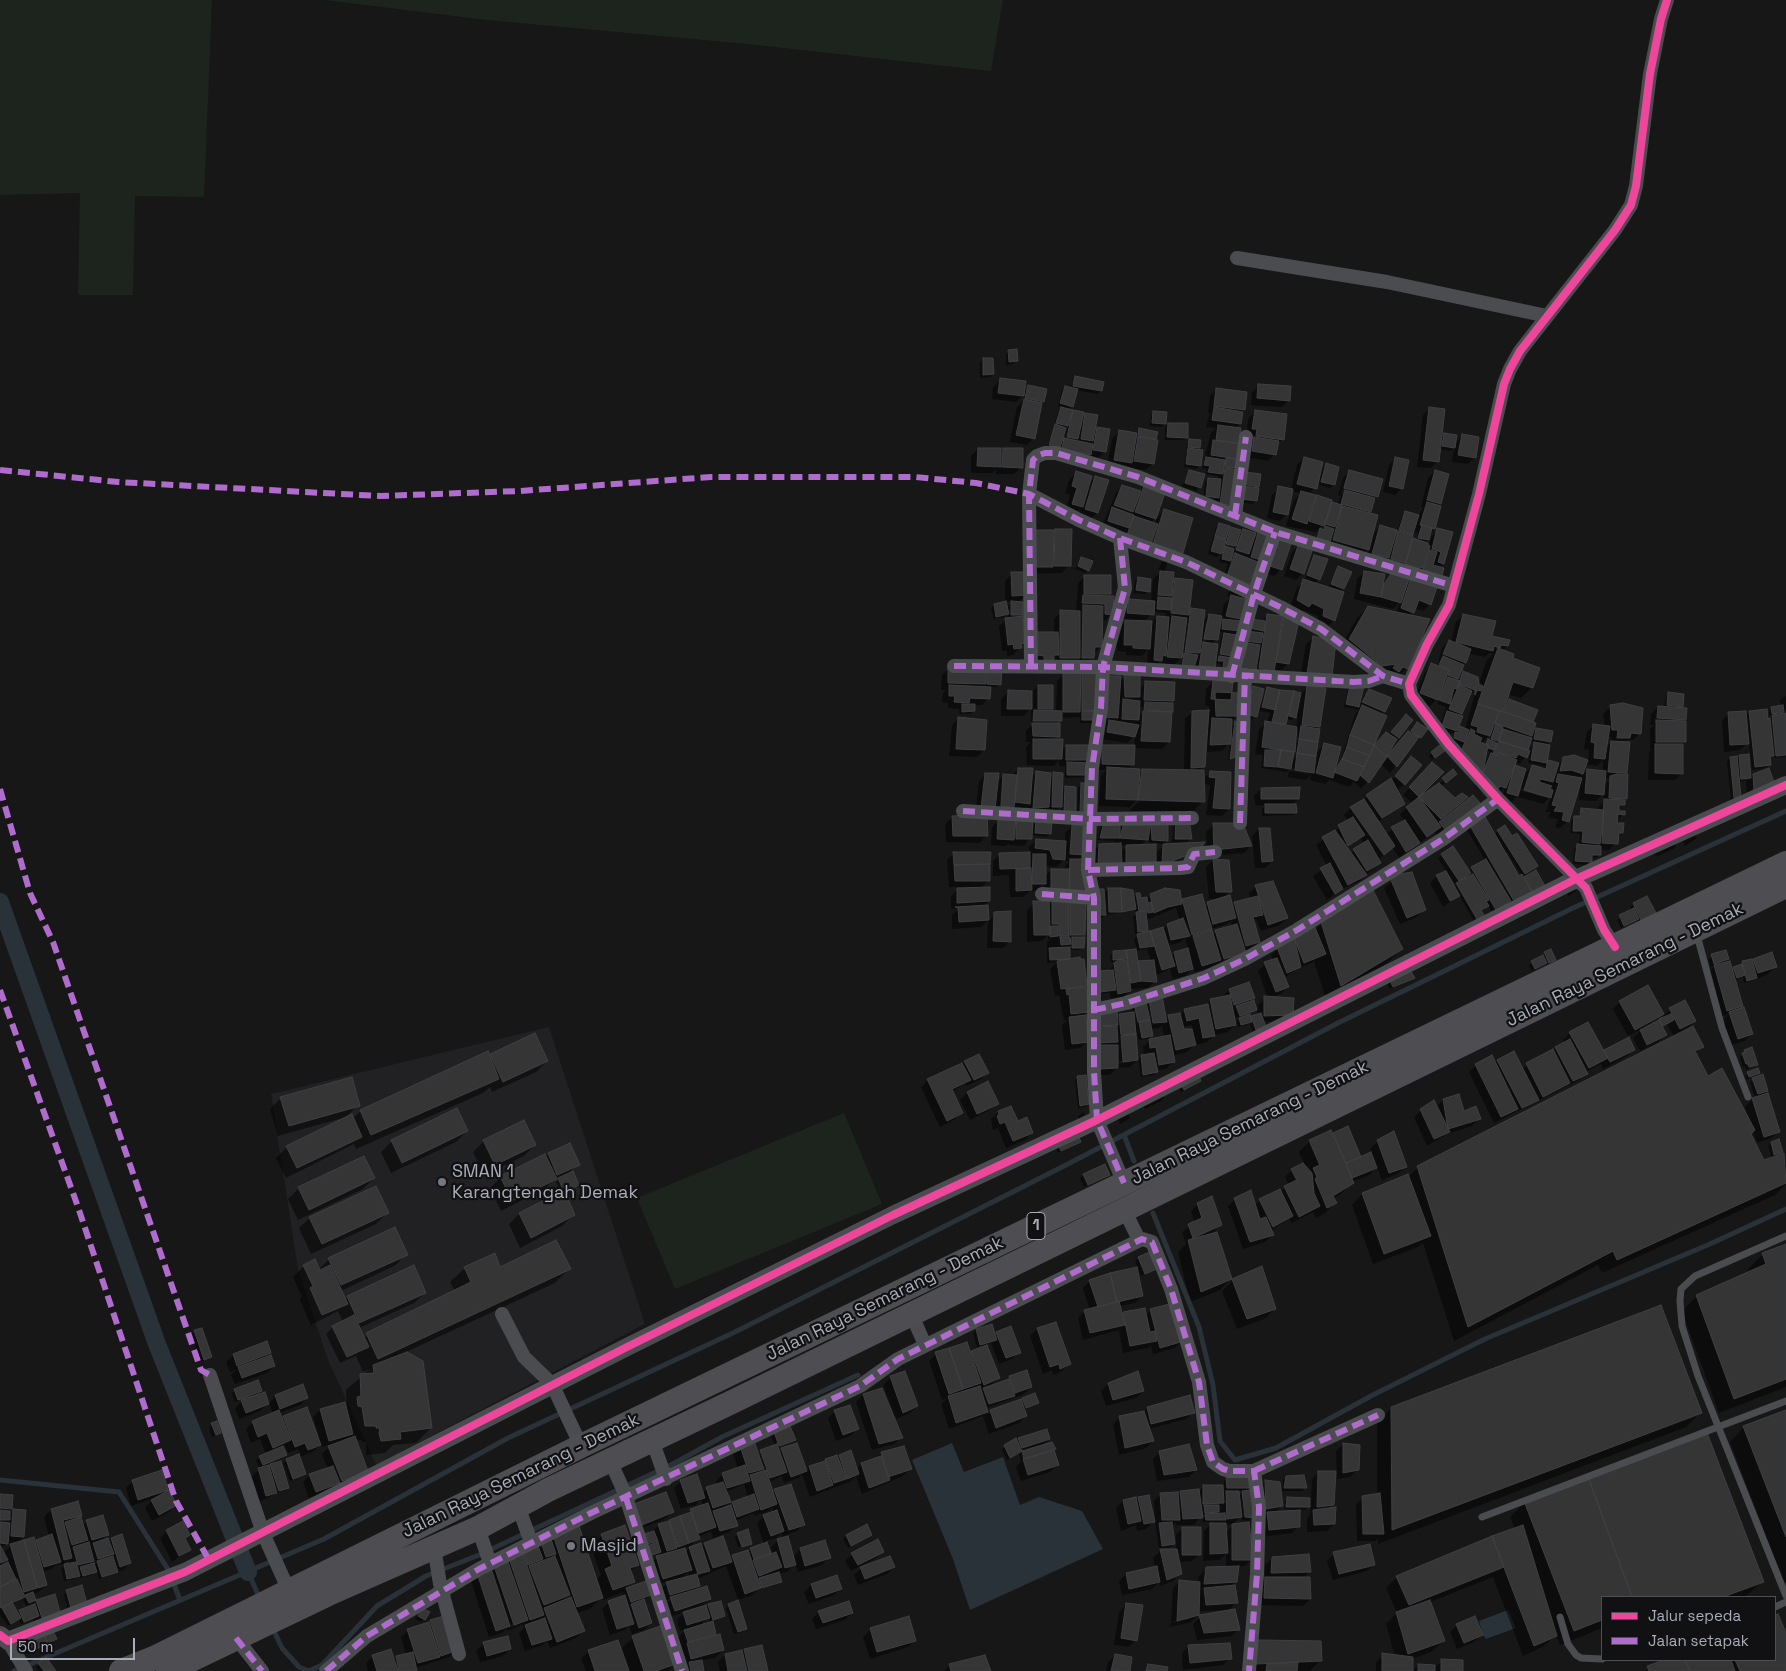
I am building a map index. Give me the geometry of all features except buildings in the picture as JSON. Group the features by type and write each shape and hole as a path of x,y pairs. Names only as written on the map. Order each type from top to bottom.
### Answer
{"highway":[{"name":"Jalan Raya Semarang - Demak","path":"168,1671 241,1628 289,1593 579,1442 1119,1174 1610,938 1786,863"},
{"name":"Jalan Raya Semarang - Demak","path":"289,1593 435,1555 485,1548 526,1527 615,1469 660,1463 919,1332 1133,1228 1696,931 1786,886"},
{"name":"Jalan Raya Semarang - Demak","path":"121,1671 241,1628"}],"street":[{"path":"1610,938 1581,884 1498,799 1424,713 1411,694 1409,684 1427,644 1449,604 1489,455 1504,384 1520,351 1615,230 1631,205 1636,186 1650,74 1661,18 1667,0"},
{"path":"1237,258 1386,282 1547,316"},
{"path":"1235,516 1246,437"},
{"path":"1031,666 1029,494 1032,460 1036,456 1050,452 1138,477 1275,532 1454,586"},
{"path":"1029,494 1079,520 1120,538 1186,562 1254,594 1321,629 1383,676 1409,684"},
{"path":"1240,823 1239,676 1254,594 1275,532"},
{"path":"1119,1174 1099,1124 1094,1010 1094,898 1088,870 1092,819 1092,768 1103,667 1125,588 1120,538"},
{"path":"954,666 1103,667 1354,682 1369,681 1383,676"},
{"path":"23,1665 4,1638 162,1582 245,1542 266,1537 893,1215 1099,1124 1581,884 1786,785"},
{"path":"1094,1010 1126,1003 1204,978 1245,959 1297,930 1443,839 1498,799"},
{"path":"963,811 1092,819 1192,818"},
{"path":"1088,870 1188,867 1194,854 1215,852"},
{"path":"1042,894 1094,898"},
{"path":"326,1671 367,1636 441,1587 485,1548 526,1527 626,1496 660,1463 860,1386 898,1358 919,1332 1010,1305 1133,1228 1152,1242 1171,1289 1199,1382 1207,1445 1213,1462 1223,1469 1230,1471 1254,1471 1378,1415"},
{"path":"502,1314 524,1357 554,1388 579,1442"},
{"path":"210,1375 266,1537 289,1593"},
{"path":"615,1469 626,1496 682,1671"},
{"path":"1249,1671 1258,1574 1259,1507 1254,1471"},
{"path":"435,1555 441,1587 459,1654"},
{"path":"241,1628 262,1671"}],"lane":[{"path":"1696,931 1722,1028 1748,1096"},
{"path":"1786,1236 1712,1267 1695,1276 1681,1289 1682,1326 1698,1376 1786,1596"},
{"path":"1482,1517 1786,1401"},
{"path":"1560,1617 1568,1644 1576,1655 1581,1658 1601,1659"}],"shaded area":[{"path":"0,0 212,0 204,197 135,196 133,295 78,295 80,193 0,195"},
{"path":"325,0 1003,0 991,71 748,44 487,20"},
{"name":"SMAN 1 Karangtengah Demak","path":"549,1027 645,1324 376,1465 328,1360 298,1269 271,1094"},
{"path":"844,1113 882,1204 675,1289 637,1198"},
{"path":"952,1443 964,1472 1003,1457 1020,1505 1039,1497 1082,1511 1103,1549 970,1610 953,1559 912,1460"},
{"path":"1508,1610 1516,1628 1486,1639 1479,1621"}],"waterway":[{"path":"14,1671 324,1539 508,1438 735,1332 1068,1164 1338,1023 1571,909 1786,811"},
{"path":"0,902 157,1344 248,1572"},
{"path":"1124,1135 1134,1161"},
{"path":"1153,1213 1199,1327 1213,1385 1220,1441 1235,1460 1276,1448 1371,1396 1485,1339 1710,1244 1786,1209"},
{"path":"309,1671 322,1665 377,1606 426,1576 479,1555 671,1465 722,1437 858,1375"},
{"path":"0,1480 119,1492 169,1571 180,1600"},
{"path":"248,1572 260,1599"},
{"path":"272,1627 282,1648 299,1667 309,1671"}],"marked path":[{"path":"1235,515 1246,437"},
{"path":"1031,666 1029,494 1033,460 1045,453 1056,453 1138,477 1275,532 1454,586"},
{"path":"0,470 118,482 380,496 520,491 711,477 915,477 976,483 1029,494 1079,520 1120,538 1186,562 1321,629 1383,676 1409,684"},
{"path":"1232,676 1254,594 1275,532"},
{"path":"1120,538 1125,588 1103,667 1101,708 1092,768 1088,870 1094,898 1094,1072 1097,1120 1124,1183"},
{"path":"954,666 1103,667 1354,682 1369,681 1383,676"},
{"path":"1240,823 1245,675"},
{"path":"0,789 30,893 53,942 201,1370 210,1375"},
{"path":"1094,1010 1126,1003 1204,978 1245,959 1297,930 1443,839 1498,799"},
{"path":"963,811 1091,819 1192,818"},
{"path":"1088,870 1188,867 1194,854 1215,852"},
{"path":"1042,894 1094,898"},
{"path":"0,990 78,1207 176,1501 209,1560"},
{"path":"326,1671 367,1636 479,1569 591,1513 860,1386 898,1359 1142,1239 1152,1242 1171,1289 1199,1382 1207,1445 1213,1462 1223,1469 1230,1471 1254,1471 1259,1507 1257,1574 1249,1671"},
{"path":"1254,1471 1378,1415"},
{"path":"626,1498 682,1671"},
{"path":"236,1638 262,1671"}],"cycle path":[{"path":"1615,947 1604,930 1586,888 1498,799 1449,745 1411,695 1409,684 1427,644 1449,605 1479,494 1504,384 1510,369 1520,351 1615,230 1631,205 1636,186 1650,74 1661,19 1667,0"},
{"path":"0,1635 8,1641 185,1572 627,1347 893,1215 1097,1120 1576,879 1786,785"}],"place":[{"name":"SMAN 1 Karangtengah Demak","path":"442,1182"},
{"name":"Masjid","path":"571,1546"}]}
